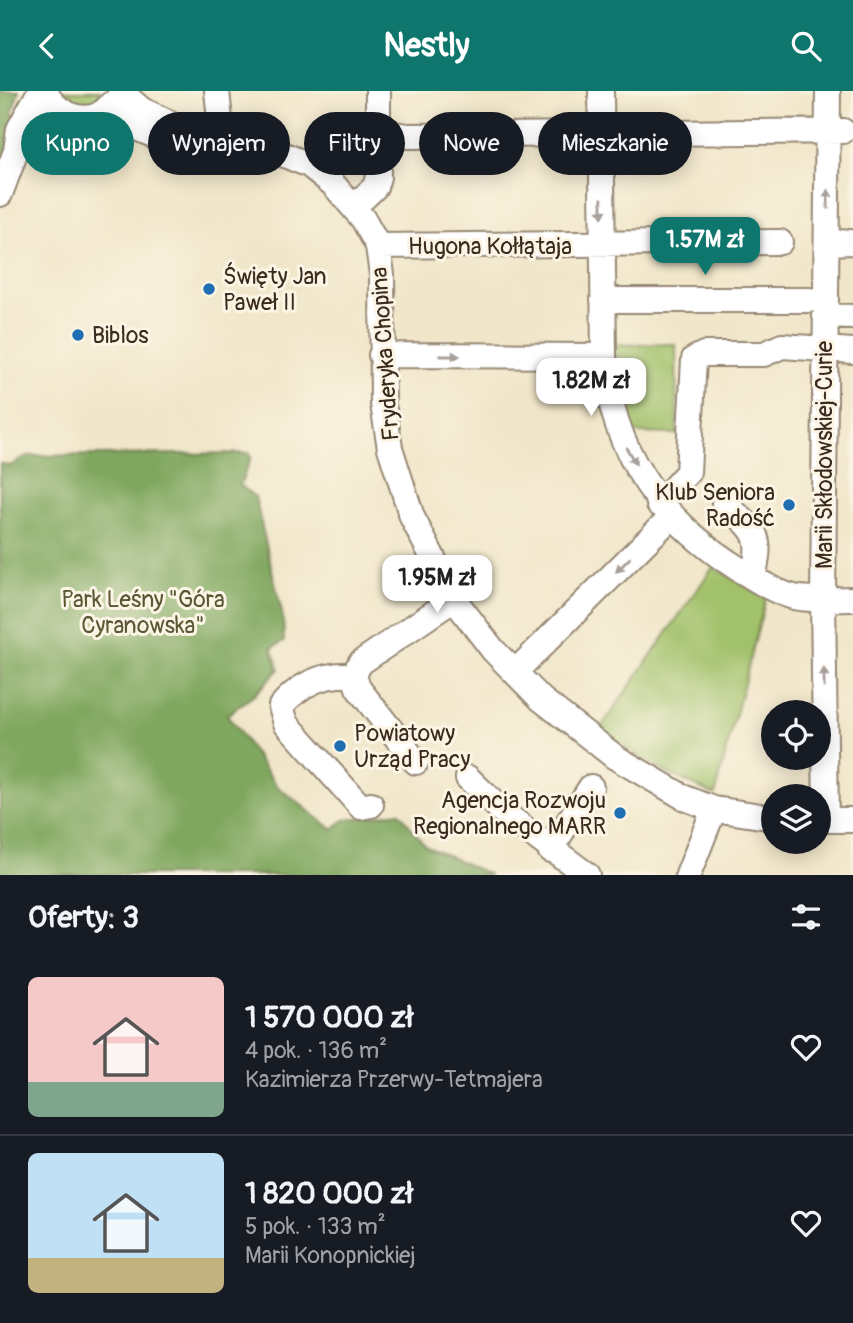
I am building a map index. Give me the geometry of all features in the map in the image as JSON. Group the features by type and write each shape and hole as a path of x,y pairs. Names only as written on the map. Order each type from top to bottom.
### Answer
{"street":[{"path":"0,194 16,151 19,129 43,91 64,112"},
{"path":"103,112 109,108 119,91 148,113"},
{"path":"601,91 601,112"},
{"name":"Marii Skłodowskiej-Curie","path":"822,784 824,350 817,308 828,243 836,132 828,91"},
{"path":"692,136 836,132"},
{"path":"405,136 538,138"},
{"path":"16,151 21,147"},
{"name":"Fryderyka Chopina","path":"290,157 324,176 354,207 378,246 382,275 383,404 400,483 428,554 473,626 515,672 566,720 615,757 685,798 714,810 761,816"},
{"path":"354,207 375,187 376,175"},
{"path":"602,175 606,386 622,441 665,510 702,545 753,577 791,596 853,599"},
{"name":"Hugona Kołłątaja","path":"378,246 780,242"},
{"path":"828,243 853,242"},
{"path":"603,300 817,308 853,317"},
{"path":"515,672 665,510 688,472 694,359 704,353 764,354 782,346 853,351"},
{"path":"381,355 604,356"},
{"path":"724,503 755,531 758,542 753,577"},
{"path":"416,762 358,688 354,675 360,663 454,599"},
{"path":"354,675 333,674 311,682 281,706 281,713 286,723 361,807 371,805"},
{"path":"468,778 486,798 550,850 587,875"},
{"path":"550,850 591,787"},
{"path":"688,875 714,810"},
{"path":"831,820 853,820"}],"green space":[{"path":"0,91 19,91 12,114 18,118 0,168"},
{"path":"60,91 100,91 103,97 84,108 64,99"},
{"path":"676,344 677,434 632,433 616,375 616,345"},
{"name":"Park Leśny \"Góra Cyranowska\"","path":"249,453 251,457 240,485 255,497 283,617 284,641 272,648 279,669 254,695 227,715 278,787 332,829 344,820 399,812 425,845 490,875 0,875 0,463 10,466 27,456"},
{"path":"713,567 766,598 715,795 657,768 599,730"}],"place":[{"name":"Święty Jan Paweł II","path":"209,289"},
{"name":"Biblos","path":"78,335"},
{"name":"Klub Seniora Radość","path":"789,505"},
{"name":"Powiatowy Urząd Pracy","path":"340,746"},
{"name":"Agencja Rozwoju Regionalnego MARR","path":"620,813"}]}
